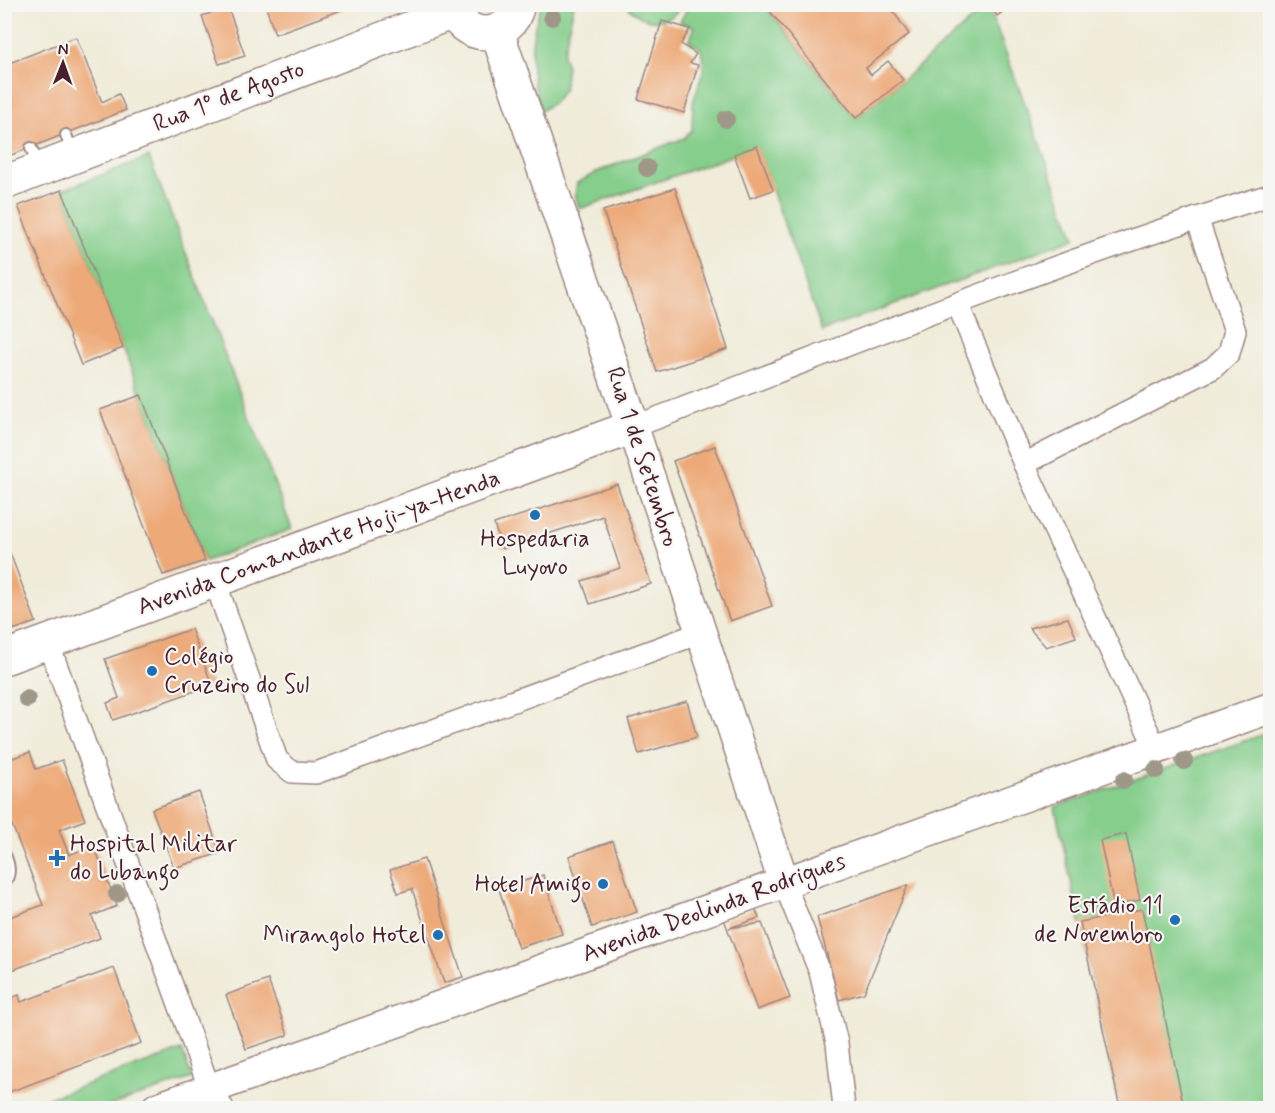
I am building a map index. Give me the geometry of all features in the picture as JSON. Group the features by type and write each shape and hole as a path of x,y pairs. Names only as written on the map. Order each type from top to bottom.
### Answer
{"main road":[{"path":"452,8 458,21 476,33 497,32 514,17 518,4"},
{"name":"Rua 1º de Agosto","path":"4,183 36,159 452,8"},
{"name":"Rua 1 de Setembro","path":"497,32 633,427"},
{"name":"Avenida Comandante Hoji-ya-Henda","path":"4,658 633,427"}],"street":[{"path":"633,427 958,305 1197,218 1270,195"},
{"path":"1024,464 1213,368 1229,353 1235,331 1197,218"},
{"path":"958,305 1024,464 1156,749"},
{"name":"Rua 1 de Setembro","path":"633,427 784,882"},
{"path":"215,581 277,759 292,772 316,773 700,633"},
{"path":"48,642 216,1099"},
{"name":"Avenida Deolinda Rodrigues","path":"157,1108 216,1099 784,882 1270,708"},
{"path":"784,882 820,972 837,1043 844,1108"}],"lane":[{"path":"4,853 9,864 8,879 4,883"}],"green space":[{"path":"541,5 574,5 563,56 567,66 564,89 555,101 541,111 531,58 534,32"},
{"path":"627,5 681,5 670,17 654,20 639,16"},
{"path":"689,5 764,5 856,118 988,5 1075,238 822,331 757,147 579,209 575,194 577,183 599,171 684,138 692,130 693,102 704,68 701,49 689,41 695,27 680,22"},
{"path":"149,157 292,529 205,561 62,190"},
{"name":"Estádio 11 de Novembro","path":"1270,732 1270,1108 1120,1108 1055,807"},
{"path":"182,1050 192,1078 104,1108 21,1108"}],"building":[{"path":"265,4 355,4 355,5 275,34"},
{"path":"764,4 888,4 909,34 866,68 871,75 888,61 903,80 856,118"},
{"path":"988,4 1013,4 997,16"},
{"path":"228,7 245,56 219,64 202,16"},
{"path":"662,21 690,29 681,44 696,54 690,63 698,65 684,113 638,99"},
{"path":"76,37 102,102 119,94 126,110 4,158 4,65"},
{"path":"757,146 773,190 750,198 734,154"},
{"path":"675,188 728,349 657,372 603,211"},
{"path":"62,190 123,348 81,365 18,206"},
{"path":"141,395 205,561 163,575 100,410"},
{"path":"715,446 772,606 730,621 673,461"},
{"path":"617,484 651,584 590,604 582,581 620,568 603,516 502,549 494,524"},
{"path":"4,537 36,622 4,633"},
{"path":"1068,618 1076,637 1046,647 1029,628"},
{"name":"Colégio Cruzeiro do Sul","path":"191,629 212,685 113,720 107,703 119,698 105,659"},
{"path":"687,701 697,737 639,754 628,719"},
{"path":"30,752 36,769 62,760 85,820 59,830 69,855 94,845 117,906 92,916 100,938 4,973 4,919 43,905 4,804 4,761"},
{"path":"199,792 220,853 174,868 152,809"},
{"path":"1126,834 1140,900 1114,906 1100,840"},
{"name":"Hotel Amigo","path":"613,841 637,912 592,927 569,856"},
{"name":"Mirangolo Hotel","path":"424,859 463,977 444,983 412,889 398,893 390,870"},
{"path":"543,875 562,934 518,948 499,889"},
{"path":"908,885 864,993 839,1000 817,917"},
{"path":"755,908 759,918 729,928 762,923 790,998 757,1010 724,919"},
{"path":"1142,909 1184,1108 1120,1108 1080,922"},
{"path":"114,968 141,1043 4,1094 4,981 11,998 19,995 21,1002"},
{"path":"268,980 288,1035 246,1049 226,995"}],"place":[{"name":"Hospedaria Luyovo","path":"535,515"},
{"name":"Colégio Cruzeiro do Sul","path":"152,671"},
{"name":"Hospital Militar do Lubango","path":"57,858"},
{"name":"Hotel Amigo","path":"603,884"},
{"name":"Estádio 11 de Novembro","path":"1175,920"},
{"name":"Mirangolo Hotel","path":"438,935"}]}
